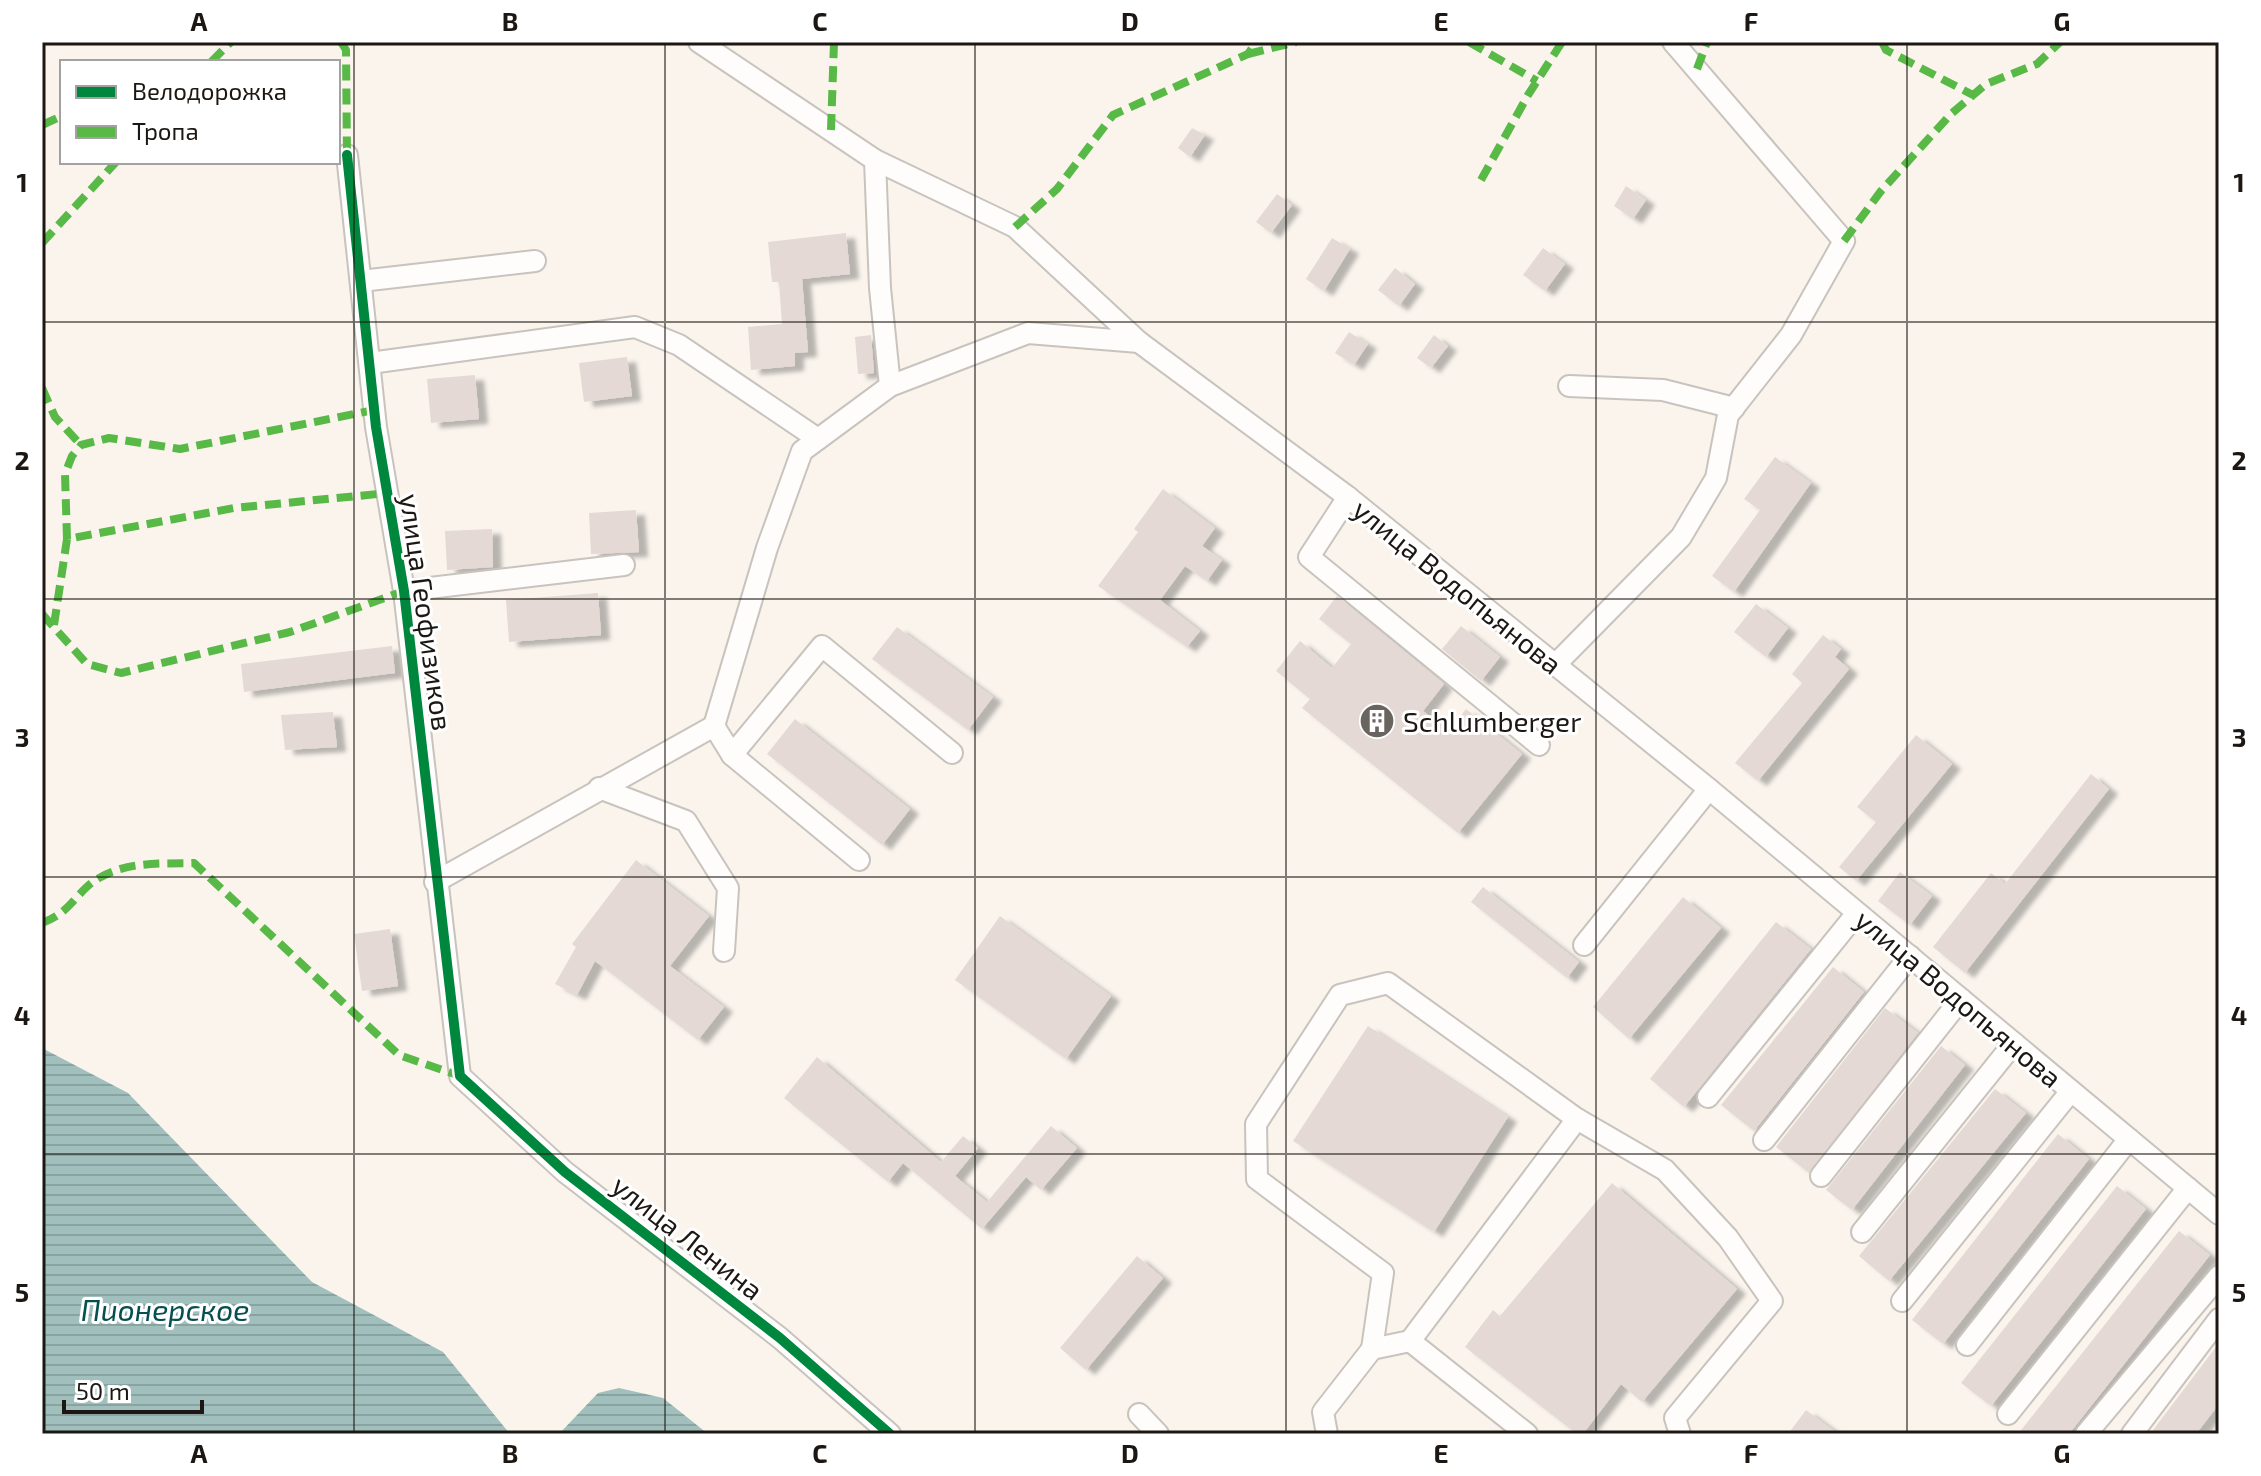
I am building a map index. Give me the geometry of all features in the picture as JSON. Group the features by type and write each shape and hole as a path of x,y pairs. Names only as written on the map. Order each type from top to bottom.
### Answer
{"street":[{"name":"улица Водопьянова","path":"699,42 875,160 1015,227 1139,342 1348,497 1709,789 2219,1214"},
{"path":"1555,665 1681,537 1716,478 1728,415 1791,335 1844,241 1673,42"},
{"name":"улица Геофизиков","path":"347,155 376,427 404,591 435,882 460,1076"},
{"path":"875,160 880,288 890,386"},
{"path":"361,281 535,261"},
{"path":"370,363 635,327 679,345 818,439"},
{"path":"435,882 714,726 767,548 802,451 890,386 1028,333 1139,342"},
{"path":"1569,386 1663,390 1734,408"},
{"path":"1348,497 1309,557 1539,745"},
{"path":"404,591 624,565"},
{"path":"732,755 822,646 952,753"},
{"path":"714,726 732,755 859,860"},
{"path":"599,788 686,821 728,888 724,951"},
{"path":"1584,945 1709,789"},
{"path":"1708,1097 1857,913"},
{"path":"1764,1140 1910,956"},
{"path":"1327,1434 1323,1412 1372,1349 1383,1273 1257,1179 1256,1124 1340,995 1388,983 1577,1119 1665,1170 1728,1238 1772,1301 1675,1418 1680,1434"},
{"path":"1821,1176 1961,999"},
{"path":"1862,1232 2014,1043"},
{"name":"улица Ленина","path":"460,1076 565,1172 780,1338 890,1434"},
{"path":"1902,1301 2071,1091"},
{"path":"1372,1349 1410,1341 1577,1119"},
{"path":"1967,1345 2129,1139"},
{"path":"2008,1414 2188,1188"},
{"path":"2086,1434 2219,1276"},
{"path":"2132,1434 2219,1319"},
{"path":"1410,1341 1527,1434"},
{"path":"1139,1414 1158,1434"}],"water":[{"name":"Пионерское","path":"42,1048 128,1093 312,1282 443,1352 510,1434 42,1434"},
{"path":"619,1388 663,1398 708,1434 559,1434 598,1393"}],"building":[{"path":"1192,128 1205,135 1190,157 1178,148"},
{"path":"1626,186 1646,200 1633,219 1614,206"},
{"path":"1277,194 1292,205 1271,233 1256,222"},
{"path":"846,233 850,274 802,279 808,352 795,353 795,366 751,370 748,327 782,324 779,282 772,282 768,242"},
{"path":"1332,238 1350,249 1324,291 1306,279"},
{"path":"1543,248 1565,264 1545,291 1523,275"},
{"path":"1395,268 1415,284 1399,306 1378,290"},
{"path":"1349,332 1368,344 1354,365 1335,353"},
{"path":"871,335 874,373 858,374 855,337"},
{"path":"1434,335 1448,346 1431,368 1417,358"},
{"path":"627,357 632,396 584,402 579,363"},
{"path":"475,375 479,419 431,423 427,379"},
{"path":"1775,457 1811,483 1734,592 1712,576 1760,510 1744,499"},
{"path":"1163,489 1215,528 1202,546 1222,560 1207,581 1185,566 1160,600 1200,631 1187,647 1098,586 1138,532 1134,529"},
{"path":"636,510 639,552 591,554 589,513"},
{"path":"492,529 493,567 447,570 445,531"},
{"path":"598,593 601,635 509,642 506,600"},
{"name":"Schlumberger","path":"1337,596 1444,684 1423,711 1449,732 1466,709 1522,754 1458,833 1302,708 1310,699 1276,671 1300,641 1332,668 1351,644 1319,619"},
{"path":"1756,604 1788,628 1766,657 1734,632"},
{"path":"1461,626 1500,657 1481,681 1442,649"},
{"path":"897,627 993,697 968,730 872,659"},
{"path":"1823,635 1841,649 1835,657 1849,669 1758,781 1735,763 1802,683 1792,674"},
{"path":"392,646 395,673 244,692 241,664"},
{"path":"333,712 337,747 285,750 281,715"},
{"path":"795,719 910,809 882,845 767,754"},
{"path":"1916,735 1952,764 1856,881 1839,867 1876,822 1857,807"},
{"path":"2091,774 2109,789 1965,973 1933,947 1991,873 2005,884"},
{"path":"636,860 709,916 670,966 724,1007 698,1040 595,961 577,995 555,984 576,947 572,944"},
{"path":"1900,872 1932,896 1910,925 1878,901"},
{"path":"1483,887 1579,962 1567,978 1471,902"},
{"path":"1683,897 1721,928 1629,1039 1593,1007"},
{"path":"1000,916 1111,996 1066,1059 955,980"},
{"path":"1776,922 1811,949 1684,1107 1650,1079"},
{"path":"390,929 398,986 362,991 354,934"},
{"path":"1833,967 1864,992 1754,1131 1721,1105"},
{"path":"1885,1008 1918,1033 1809,1173 1776,1147"},
{"path":"1368,1026 1508,1117 1434,1232 1293,1141"},
{"path":"1941,1046 1965,1065 1852,1210 1826,1190"},
{"path":"817,1057 941,1162 963,1136 978,1148 955,1176 987,1202 1051,1126 1077,1148 1041,1190 1026,1177 982,1229 903,1163 888,1182 784,1098"},
{"path":"1995,1089 2026,1113 1889,1281 1859,1256"},
{"path":"2058,1134 2089,1159 1943,1344 1912,1320"},
{"path":"1612,1183 1737,1289 1642,1402 1621,1384 1583,1434 1577,1434 1465,1347 1493,1310 1500,1316"},
{"path":"2117,1186 2146,1209 1991,1406 1961,1383"},
{"path":"2179,1231 2210,1255 2069,1434 2018,1434"},
{"path":"1137,1256 1163,1278 1086,1370 1060,1348"},
{"path":"2219,1343 2219,1404 2196,1434 2150,1434"},
{"path":"1806,1410 1838,1434 1788,1434"}],"marked path":[{"path":"213,60 231,42"},
{"path":"341,42 346,50 347,155"},
{"path":"831,130 834,42"},
{"path":"1015,227 1057,189 1113,115 1248,54 1256,42"},
{"path":"1248,54 1296,42"},
{"path":"1469,42 1537,81"},
{"path":"1481,180 1528,95 1562,42"},
{"path":"1697,69 1707,42"},
{"path":"1882,42 1886,50 1973,95"},
{"path":"1844,241 1881,191 1951,114 1986,84 2037,64 2060,42"},
{"path":"42,125 60,117"},
{"path":"42,243 114,164"},
{"path":"42,388 55,417 81,445"},
{"path":"67,539 65,474 72,456 81,445 109,438 180,449 374,410"},
{"path":"54,625 67,539 234,508 388,493"},
{"path":"42,614 87,664 121,673 290,632 404,591"},
{"path":"42,923 61,913 93,882 112,872 146,864 194,863 399,1055 460,1076"}],"cycle path":[{"path":"347,155 376,427 404,591 460,1076 565,1172 780,1338 890,1434"}],"place":[{"name":"Schlumberger","path":"1377,721"}]}
